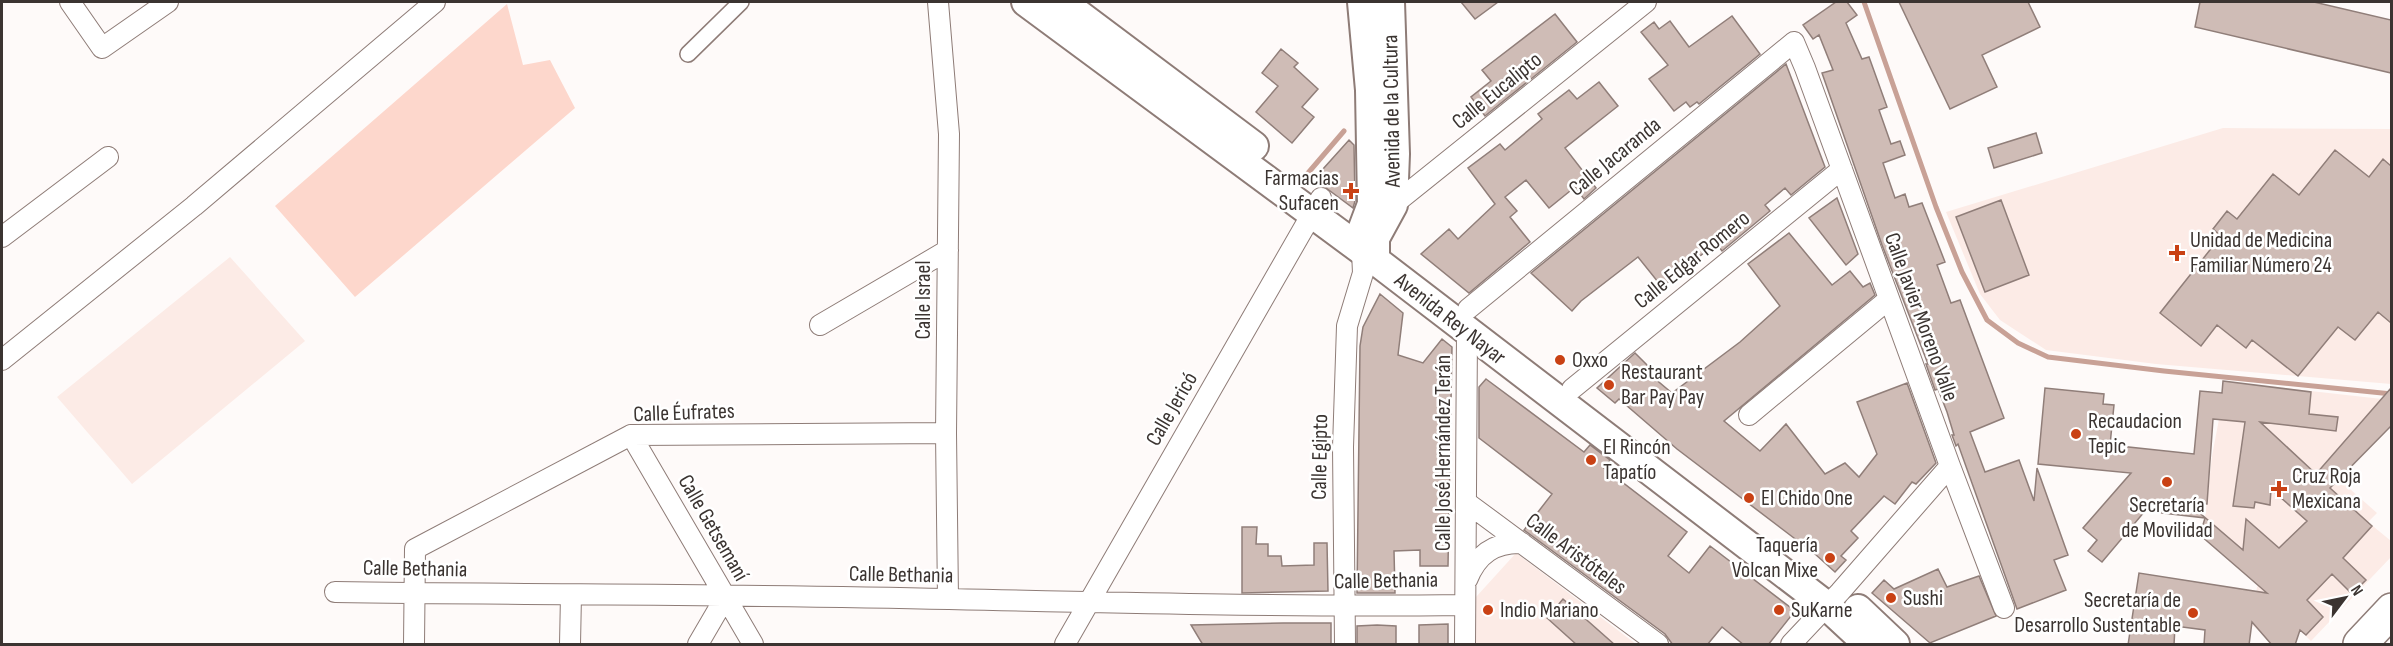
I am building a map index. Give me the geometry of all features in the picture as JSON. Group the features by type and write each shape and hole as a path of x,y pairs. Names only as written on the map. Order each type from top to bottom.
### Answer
{"highway":[{"path":"2360,645 2391,610"}],"main road":[{"name":"Avenida de la Cultura","path":"1371,239 1383,154 1390,2"},
{"name":"Avenida Rey Nayar","path":"1043,4 1317,206 1371,239 1467,321 1895,645"},
{"name":"Avenida de la Cultura","path":"1364,4 1370,90 1383,154"},
{"name":"Avenida Rey Nayar","path":"1467,321 1572,389 1834,599 1868,645"}],"street":[{"path":"70,2 102,48 168,2"},
{"path":"2,360 194,206 435,2"},
{"path":"688,54 741,2"},
{"name":"Calle Israel","path":"938,2 949,135 946,433 948,599"},
{"name":"Calle Eucalipto","path":"1371,239 1646,2"},
{"name":"Calle Javier Moreno Valle","path":"1794,42 2004,608"},
{"name":"Calle Jacaranda","path":"1467,321 1794,42"},
{"path":"2,237 108,157"},
{"name":"Calle Edgar Romero","path":"1572,389 1842,169"},
{"name":"Calle Jericó","path":"1065,645 1317,206"},
{"name":"Calle Egipto","path":"1345,645 1343,447 1347,326 1371,239"},
{"path":"820,325 948,250"},
{"path":"1749,415 1889,299"},
{"name":"Calle José Hernández Terán","path":"1465,645 1467,321"},
{"name":"Calle Éufrates","path":"415,593 415,549 631,435 946,433"},
{"name":"Calle Getsemaní","path":"631,435 753,645"},
{"path":"1791,645 1950,466"},
{"name":"Calle Aristóteles","path":"1466,502 1658,645"},
{"path":"1467,581 1477,561 1485,552 1503,544 1522,543"},
{"name":"Calle Bethania","path":"335,592 948,599 1089,604 1465,605"},
{"path":"414,645 415,593"},
{"path":"570,645 571,595"},
{"path":"698,645 726,596"}],"shaded area":[{"path":"507,4 523,65 550,60 575,108 355,297 275,206"},
{"name":"Unidad de Medicina Familiar Número 24","path":"2223,128 2391,129 2391,384 2156,364 2046,350 2000,320 1980,294 1946,212"},
{"path":"230,257 305,341 132,484 57,397"},
{"name":"Cruz Roja Mexicana","path":"2223,381 2382,399 2323,465 2377,513 2368,522 2391,541 2391,557 2311,641 2288,619 2263,634 2252,625 2257,587 2269,573 2205,518"},
{"path":"1516,553 1636,644 1476,644 1476,597"}],"building":[{"path":"1461,2 1498,2 1475,19"},
{"path":"1836,2 1847,2 1857,15 1846,23 1862,59 1869,57 1887,107 1879,110 1891,144 1900,141 1905,155 1883,163 1895,198 1905,194 1909,207 1922,203 1945,262 1937,265 1951,303 1960,300 2004,418 1970,432 1985,472 2019,460 2034,501 2037,468 2068,555 2054,560 2066,590 2017,609 1958,444 1956,446 1952,435 1954,435 1947,412 1938,389 1935,390 1926,364 1928,364 1882,245 1822,73 1833,70 1819,35 1813,39 1803,25"},
{"path":"1899,2 2028,2 2040,27 1982,55 1997,87 1950,109"},
{"path":"2200,2 2314,2 2391,20 2391,73 2195,27"},
{"path":"1555,14 1577,42 1485,116 1471,97 1491,81 1482,70"},
{"path":"1732,16 1760,54 1699,104 1697,102 1690,107 1686,102 1674,111 1649,79 1668,65 1641,32 1654,22 1659,29 1670,21 1689,47"},
{"path":"1281,49 1298,63 1294,67 1318,89 1302,107 1314,117 1292,143 1256,112 1278,86 1262,73"},
{"path":"1786,64 1825,167 1791,195 1785,188 1765,205 1770,211 1722,251 1716,243 1662,287 1638,257 1581,301 1572,311 1531,273"},
{"path":"1599,82 1618,106 1565,148 1596,188 1584,199 1575,187 1549,208 1526,180 1505,197 1517,211 1510,217 1530,242 1469,293 1421,254 1449,229 1458,239 1495,204 1468,168 1500,144 1505,150 1542,119 1538,114 1569,90 1577,99"},
{"path":"2036,133 2042,153 1994,168 1988,148"},
{"path":"1349,140 1354,145 1355,201 1353,208 1314,179"},
{"path":"2335,150 2369,177 2383,159 2391,166 2391,323 2378,312 2355,340 2338,327 2298,376 2252,340 2246,348 2217,325 2201,346 2160,313 2221,236 2213,229 2227,211 2237,219 2273,174 2299,195"},
{"path":"1837,198 1858,254 1846,265 1809,218"},
{"path":"2001,200 2029,275 1985,292 1956,217"},
{"path":"1789,233 1832,285 1850,271 1863,287 1870,283 1875,295 1724,421 1760,451 1786,424 1825,474 1845,463 1859,477 1877,454 1857,402 1907,383 1936,463 1916,484 1912,482 1895,504 1884,496 1851,531 1858,538 1841,556 1846,560 1835,572 1815,554 1677,449 1619,399 1615,403 1597,388 1635,353 1651,369 1647,372 1672,393 1740,342 1780,306 1748,264"},
{"path":"1380,294 1403,313 1398,355 1423,363 1442,339 1452,347 1448,566 1420,566 1420,550 1394,551 1395,593 1357,593 1360,346 1363,327"},
{"path":"1486,379 1584,452 1590,445 1610,460 1604,468 1687,532 1668,556 1689,573 1710,546 1795,611 1768,645 1744,645 1722,627 1707,645 1673,645 1665,634 1524,530 1552,494 1479,438 1479,387"},
{"path":"2223,381 2311,392 2309,414 2338,417 2336,431 2260,422 2316,474 2391,388 2391,426 2330,488 2372,526 2343,558 2366,580 2352,594 2332,574 2307,600 2323,617 2306,635 2300,630 2295,645 2272,645 2252,622 2249,645 2204,645 2205,630 2175,626 2174,645 2128,645 2139,573 2267,593 2200,535 2205,518 2145,511 2102,562 2088,551 2097,540 2083,528 2131,473 2038,464 2045,388 2104,394 2103,404 2114,405 2110,445 2194,454 2200,391 2222,393","holes":["2213,419 2245,422 2233,506 2254,508 2255,502 2270,505 2271,489 2307,521 2279,548 2246,519 2243,550 2188,503 2207,504"]},
{"path":"1242,527 1257,527 1256,544 1268,544 1268,556 1281,556 1282,566 1314,565 1314,543 1327,543 1328,591 1242,593"},
{"path":"1938,569 1947,587 1979,576 1996,616 1930,643 1872,593 1884,580 1894,589"},
{"path":"1563,599 1615,645 1577,645 1547,618"},
{"path":"1331,623 1331,645 1203,645 1191,625"},
{"path":"1448,624 1448,645 1419,645 1419,625"},
{"path":"1357,626 1396,626 1396,645 1357,645"}],"waterway":[{"path":"1864,2 1936,207 1962,272 1987,320 2018,343 2048,357 2392,394"},
{"path":"1308,173 1344,131"}],"place":[{"name":"Farmacias Sufacen","path":"1351,191"},
{"name":"Unidad de Medicina Familiar Número 24","path":"2177,253"},
{"name":"Oxxo","path":"1560,360"},
{"name":"Restaurant Bar Pay Pay","path":"1609,385"},
{"name":"Recaudacion Tepic","path":"2076,434"},
{"name":"El Rincón Tapatío","path":"1591,460"},
{"name":"Secretaría de Movilidad","path":"2167,482"},
{"name":"Cruz Roja Mexicana","path":"2279,489"},
{"name":"El Chido One","path":"1749,498"},
{"name":"Taquería Volcan Mixe","path":"1830,558"},
{"name":"Sushi","path":"1891,598"},
{"name":"Indio Mariano","path":"1488,610"},
{"name":"SuKarne","path":"1779,610"},
{"name":"Secretaría de Desarrollo Sustentable","path":"2193,613"}]}
